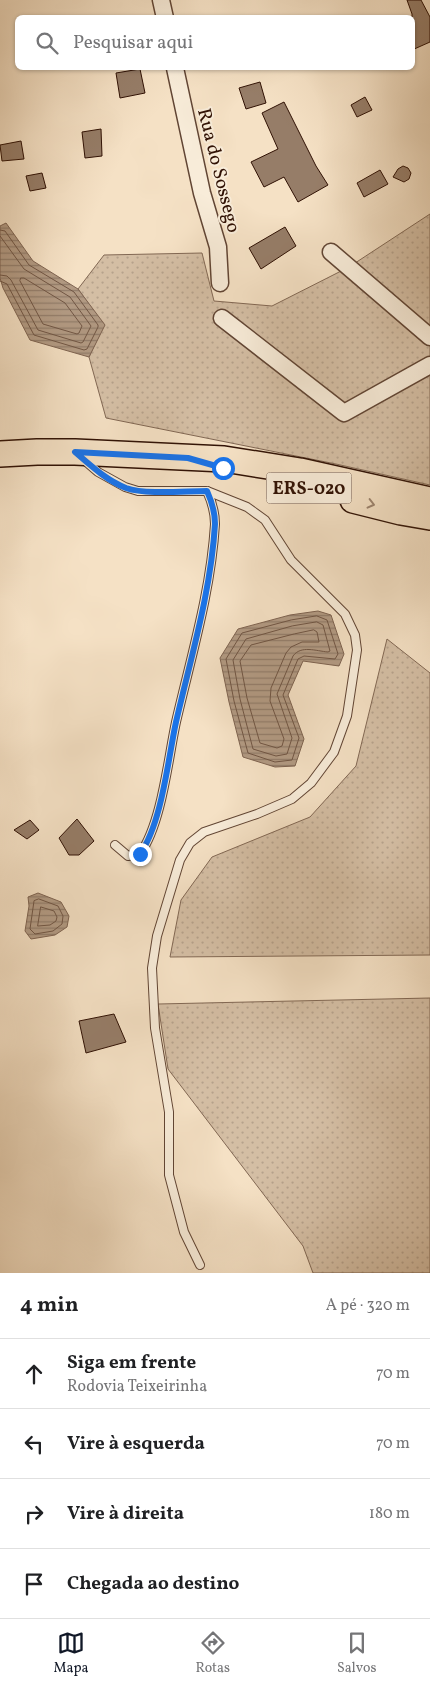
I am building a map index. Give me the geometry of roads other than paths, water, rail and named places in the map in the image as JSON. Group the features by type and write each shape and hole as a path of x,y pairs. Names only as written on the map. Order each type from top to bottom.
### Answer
{"main road":[{"name":"ERS-020","path":"0,454 75,452 224,459 300,471 430,500"},
{"name":"ERS-020","path":"188,458 401,512 430,517"}],"street":[{"path":"161,0 164,15"},
{"name":"Rua do Sossego","path":"175,70 202,193 218,247 220,283"},
{"path":"331,252 430,337"},
{"path":"222,318 344,413 430,365"}],"lane":[{"path":"75,452 98,472 125,487 138,491 207,491 247,507 265,520 291,560 345,614 355,635 357,650 347,716 334,752 311,783 292,799 257,814 204,832 190,843 180,860 157,936 152,968 156,1028 169,1112 169,1175 184,1232 200,1266"},
{"path":"115,845 128,856 140,854 148,843 160,802 176,723 206,595 215,523 214,509 207,491"}],"water":[{"path":"6,223 33,261 78,289 105,325 89,357 30,340 3,288 0,278 0,226"},
{"path":"318,611 331,615 344,654 339,666 303,661 288,695 304,739 295,766 275,767 243,757 220,658 238,629 290,615"},
{"path":"38,893 61,902 69,916 67,927 55,935 31,939 25,931 29,906 28,897"}]}
